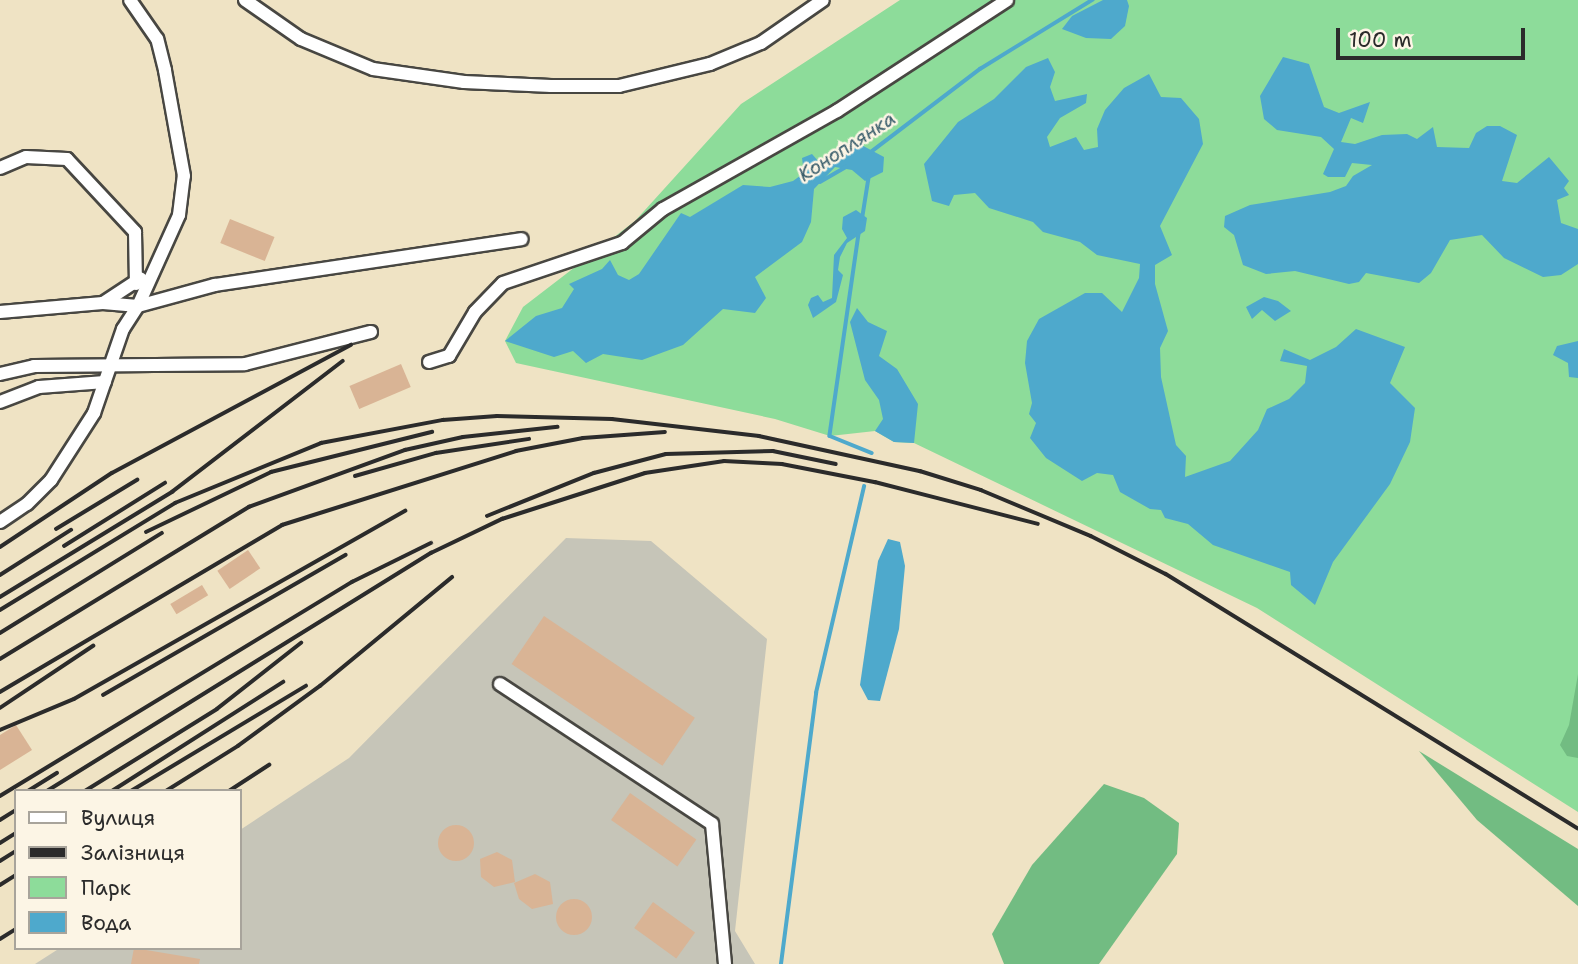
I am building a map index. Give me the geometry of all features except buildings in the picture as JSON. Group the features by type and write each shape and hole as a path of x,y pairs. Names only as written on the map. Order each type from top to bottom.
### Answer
{"street":[{"path":"0,522 27,505 51,480 94,413 123,329 138,306 154,262 179,215 184,176 157,39 130,0"},
{"path":"245,0 301,39 373,69 464,82 551,86 619,86 709,64 761,43 823,0"},
{"path":"429,362 449,356 475,312 503,283 622,243 663,209 837,111 1007,0"},
{"path":"0,168 26,158 66,159 135,232 136,284"},
{"path":"0,312 103,303 138,306 215,285 522,239"},
{"path":"103,303 136,284 154,262"},
{"path":"0,373 34,366 245,364 371,332"},
{"path":"0,402 39,387 105,382"},
{"path":"500,684 712,824 727,962"}],"shaded area":[{"path":"566,538 651,541 767,639 735,931 755,964 35,964 57,950 242,950 242,829 349,758"}],"green space":[{"path":"900,0 1578,0 1578,812 1257,608 914,443 894,442 875,431 830,436 775,419 516,363 505,341 523,307 635,221 741,104"},
{"path":"1578,674 1578,758 1567,756 1560,745 1569,725"},
{"path":"1419,751 1578,849 1578,906 1477,820"},
{"path":"1104,784 1144,798 1179,823 1177,854 1099,964 1004,964 992,934 1032,865"}],"water":[{"path":"1103,0 1127,0 1129,6 1125,26 1111,39 1086,38 1062,29 1072,16"},
{"path":"1283,57 1309,64 1324,107 1339,113 1370,102 1363,123 1351,118 1341,142 1355,144 1382,135 1407,134 1417,139 1433,127 1437,147 1469,148 1476,133 1487,126 1500,126 1517,135 1502,181 1517,183 1549,157 1569,181 1564,188 1569,195 1557,200 1561,223 1578,229 1578,264 1561,275 1543,277 1504,258 1482,235 1450,240 1431,273 1419,283 1366,273 1359,282 1349,284 1295,271 1266,274 1243,265 1234,235 1224,227 1225,216 1250,205 1330,192 1346,186 1353,176 1372,165 1352,163 1345,177 1328,177 1323,174 1334,149 1321,137 1277,130 1264,119 1260,96"},
{"path":"1048,58 1055,72 1050,87 1055,101 1087,94 1086,103 1060,118 1047,137 1050,147 1076,137 1084,150 1098,147 1097,129 1105,110 1124,88 1149,74 1161,97 1181,98 1199,119 1203,144 1160,226 1172,255 1155,265 1155,284 1168,331 1160,348 1161,377 1176,445 1186,456 1185,477 1230,461 1258,430 1267,409 1289,399 1305,383 1307,366 1280,361 1284,349 1310,360 1336,347 1356,329 1405,347 1390,383 1415,408 1410,442 1390,484 1333,562 1315,605 1291,585 1290,572 1213,545 1188,524 1165,518 1161,510 1150,509 1120,492 1113,475 1097,473 1082,481 1046,458 1030,438 1036,423 1029,414 1032,403 1025,363 1027,341 1039,319 1085,293 1102,293 1122,312 1139,278 1140,264 1097,255 1080,242 1043,232 1033,222 989,208 975,193 954,195 949,206 932,201 924,164 958,122 994,99 1026,67"},
{"path":"852,140 884,157 883,172 865,181 852,170 835,167 814,189 811,222 802,242 755,277 766,298 755,313 723,309 683,345 642,360 603,354 586,363 573,351 554,357 505,341 536,316 562,308 574,289 569,284 602,269 610,260 618,275 629,280 639,274 681,213 690,217 743,185 770,187 793,181 804,173 802,158 812,154 819,162"},
{"path":"856,210 867,218 865,231 847,243 840,257 838,270 843,275 836,302 813,318 808,305 811,298 818,295 823,302 832,298 834,255 847,238 842,229 843,217"},
{"path":"1264,297 1278,301 1291,311 1275,321 1262,310 1252,319 1246,307"},
{"path":"857,308 868,322 887,331 879,356 897,369 918,404 914,443 894,442 875,431 883,419 879,400 865,380 850,322"},
{"path":"1578,341 1578,378 1569,377 1568,363 1553,355 1557,346"},
{"path":"888,539 900,542 905,566 899,629 880,701 868,700 860,685 878,561"}],"waterway":[{"name":"Коноплянка","path":"871,152 980,69 1092,0"},
{"name":"Коноплянка","path":"820,182 846,167"},
{"path":"862,219 869,175"},
{"path":"859,234 830,436 872,453"},
{"path":"781,964 816,693 864,487"}],"railway":[{"path":"0,547 112,473 351,345"},
{"path":"0,597 172,492 343,361"},
{"path":"0,610 175,503 321,443 443,420 497,416 612,419 759,436 920,471 981,490 1091,536 1166,574 1578,828"},
{"path":"0,659 249,507 405,450 463,437 557,427"},
{"path":"146,532 271,472 432,432"},
{"path":"0,692 282,525 516,451 583,438 665,432"},
{"path":"355,476 436,453 529,439"},
{"path":"487,516 594,473 666,454 773,451 836,464"},
{"path":"50,789 431,553 502,519 645,473 724,461 782,464 875,482 1038,524"},
{"path":"56,529 137,480"},
{"path":"64,546 165,483"},
{"path":"0,730 74,699 405,511"},
{"path":"0,575 71,530"},
{"path":"0,633 162,533"},
{"path":"0,796 352,582 431,543"},
{"path":"103,695 345,555"},
{"path":"169,789 238,746 320,686 452,577"},
{"path":"88,789 217,709 301,643"},
{"path":"0,708 93,646"},
{"path":"115,789 283,682"},
{"path":"134,789 306,686"},
{"path":"232,789 269,765"},
{"path":"31,789 57,773"},
{"path":"0,820 14,811"},
{"path":"0,843 14,834"},
{"path":"0,861 14,852"},
{"path":"0,885 14,876"},
{"path":"0,939 14,930"}]}
